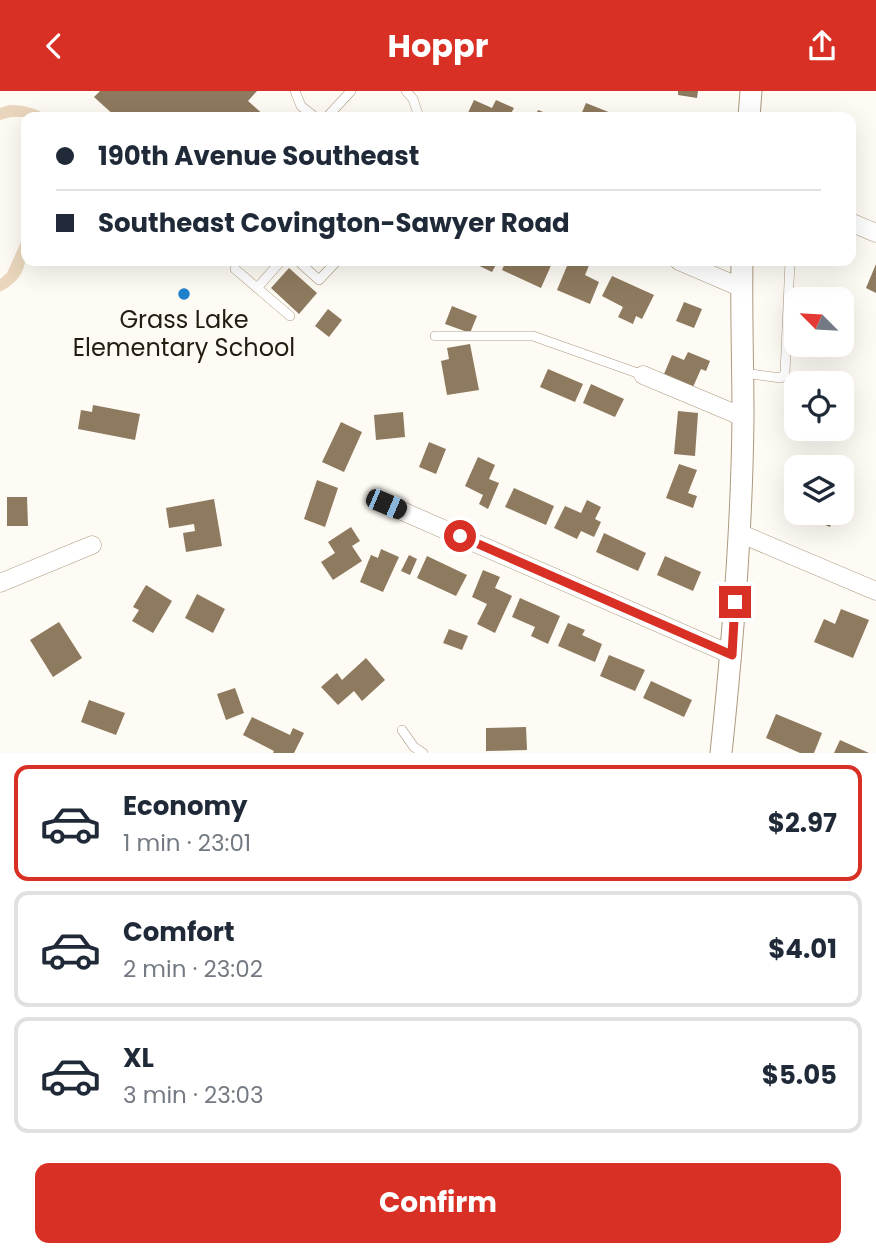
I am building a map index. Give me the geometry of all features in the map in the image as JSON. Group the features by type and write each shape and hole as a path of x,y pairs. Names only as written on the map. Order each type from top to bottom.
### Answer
{"street":[{"path":"749,112 751,91"},
{"path":"856,225 876,233"},
{"path":"691,266 742,288"},
{"path":"721,753 732,655 739,533 743,418 742,266"},
{"path":"643,375 743,418"},
{"path":"386,504 732,655"},
{"path":"739,533 876,591"},
{"path":"0,583 92,545"}],"lane":[{"path":"295,91 301,106 308,112"},
{"path":"332,112 351,91"},
{"path":"406,91 414,99 418,112"},
{"path":"257,288 277,266"},
{"path":"304,266 319,280 332,266"},
{"path":"742,373 781,377 785,373 790,266"},
{"path":"235,269 290,316"},
{"path":"435,335 533,337 643,375"},
{"path":"402,730 414,747 423,753"}],"shaded area":[{"path":"20,106 42,112 21,112 21,117 0,120 0,108"},
{"path":"21,242 21,266 24,267 16,280 0,292 0,279 7,273"}],"building":[{"path":"100,91 257,91 248,101 260,112 110,112 94,97"},
{"path":"678,91 698,91 697,98 678,95"},
{"path":"474,100 492,108 496,100 514,108 512,112 468,112"},
{"path":"586,103 608,112 582,112"},
{"path":"876,264 876,293 866,288"},
{"path":"479,266 495,266 492,272"},
{"path":"504,266 551,266 541,288 502,270"},
{"path":"567,266 589,266 585,275 599,282 590,304 557,290"},
{"path":"289,268 317,293 299,314 271,288"},
{"path":"612,276 654,295 642,319 636,316 633,324 618,317 623,307 602,296"},
{"path":"684,302 702,309 694,328 676,321"},
{"path":"452,306 477,316 470,333 445,324"},
{"path":"328,309 342,320 329,337 315,326"},
{"path":"470,344 479,390 447,395 441,361 449,359 447,348"},
{"path":"688,352 710,361 706,371 701,369 693,387 664,374 672,355 684,360"},
{"path":"548,369 583,384 575,402 540,387"},
{"path":"591,384 624,399 615,417 583,403"},
{"path":"93,405 140,414 135,440 78,429 81,410 92,412"},
{"path":"678,411 698,413 695,456 674,454"},
{"path":"403,412 405,437 376,440 374,415"},
{"path":"341,422 362,432 344,472 322,462"},
{"path":"429,442 446,449 436,474 419,467"},
{"path":"478,457 495,465 489,479 499,483 488,509 479,504 483,495 465,486"},
{"path":"679,464 697,470 688,493 697,496 693,508 666,498"},
{"path":"317,480 338,488 325,527 304,519"},
{"path":"514,488 554,506 546,525 505,507"},
{"path":"7,497 27,497 28,526 7,526"},
{"path":"214,499 222,546 186,552 183,533 195,531 194,524 169,528 166,508"},
{"path":"587,500 601,507 595,519 601,522 594,537 581,531 577,539 554,528 565,506 581,513"},
{"path":"351,527 360,541 352,546 362,561 333,580 321,562 335,553 328,542"},
{"path":"604,533 646,553 638,571 596,552"},
{"path":"381,549 399,557 383,592 360,582 371,555 378,558"},
{"path":"409,555 417,559 410,575 401,571"},
{"path":"427,556 467,575 456,596 417,578"},
{"path":"665,556 701,572 693,591 657,575"},
{"path":"483,570 500,577 495,588 512,596 495,633 477,624 487,604 472,597"},
{"path":"146,585 172,601 153,633 132,621 139,610 133,607"},
{"path":"197,594 225,609 213,633 185,618"},
{"path":"520,598 560,616 548,644 531,636 535,627 512,617"},
{"path":"841,609 869,620 853,658 814,642 824,619 835,624"},
{"path":"59,622 82,658 53,677 30,640"},
{"path":"568,623 585,630 582,635 602,644 595,662 558,646"},
{"path":"449,629 468,636 462,650 443,643"},
{"path":"609,655 645,670 635,691 600,676"},
{"path":"366,658 385,680 362,701 354,691 338,705 321,687 337,673 342,680"},
{"path":"651,681 692,700 684,717 643,698"},
{"path":"235,688 244,713 226,720 217,694"},
{"path":"89,700 125,713 116,735 81,722"},
{"path":"776,714 822,733 814,753 800,753 766,738"},
{"path":"252,717 290,735 293,728 304,733 294,753 273,753 274,751 243,735"},
{"path":"526,727 527,750 486,751 486,728"},
{"path":"840,740 869,753 834,753"}],"place":[{"name":"Grass Lake Elementary School","path":"184,294"}],"route":[{"path":"460,536 732,655 735,602"}]}
